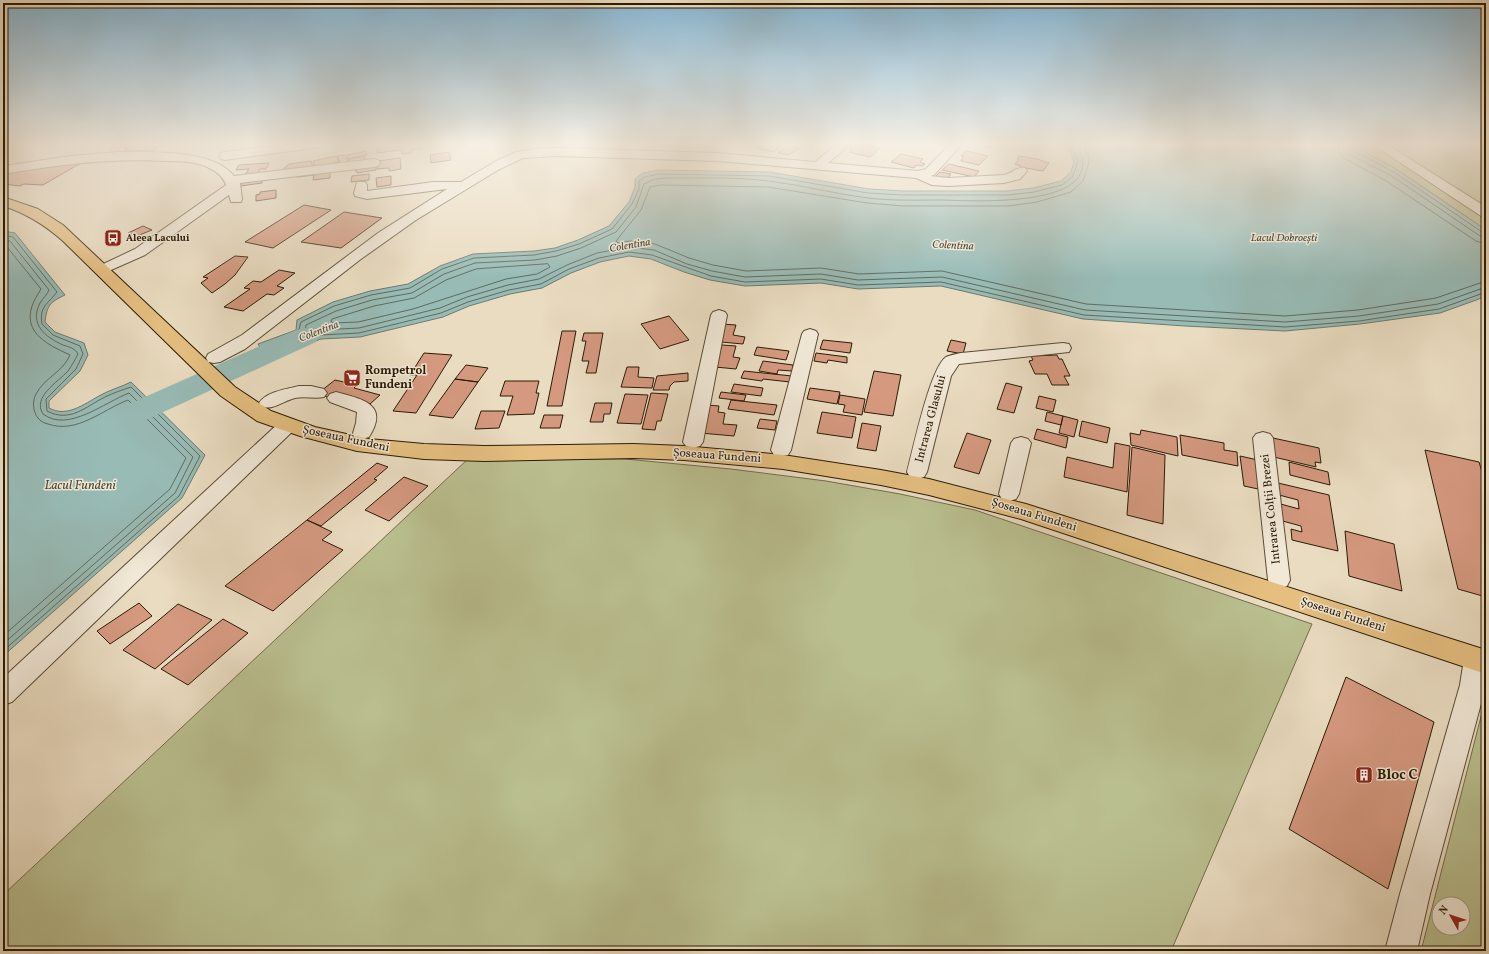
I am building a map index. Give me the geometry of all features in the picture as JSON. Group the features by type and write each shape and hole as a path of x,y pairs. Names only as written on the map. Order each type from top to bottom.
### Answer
{"main road":[{"name":"Șoseaua Fundeni","path":"3,195 30,203 56,216 92,245 108,268"},
{"name":"Șoseaua Fundeni","path":"3,201 23,207 47,219 108,268 210,361 224,386 263,405 362,433 409,439 453,442 612,440 693,442 781,450 917,472 1009,494 1279,580 1483,656"},
{"name":"Șoseaua Fundeni","path":"263,405 267,418 356,444 392,449 444,452 608,451 678,453 780,461 909,482 958,493 1033,514 1483,656"}],"street":[{"path":"108,268 140,252 233,189"},
{"path":"361,189 360,193 367,195 415,189"},
{"path":"210,361 239,346 388,233 415,214 457,189"},
{"path":"1448,189 1486,213"},
{"path":"693,442 719,315"},
{"path":"781,450 810,334"},
{"name":"Intrarea Glasului","path":"917,472 942,376 948,365 953,360 970,356 1063,348"},
{"path":"263,405 293,392 305,391 318,393"},
{"path":"336,398 364,408 368,419 362,433"},
{"path":"3,694 288,425"},
{"name":"Intrarea Colții Brezei","path":"1263,438 1279,580"},
{"path":"1009,494 1021,443"},
{"path":"1401,951 1415,894 1473,685 1483,656"}],"green space":[{"path":"1425,189 1486,189 1486,230"},
{"path":"469,458 625,459 731,469 826,481 900,494 975,510 1312,624 1171,951 3,951 3,895"},
{"path":"1486,697 1486,951 1421,951 1431,912 1431,936 1471,936 1471,896 1435,896"}],"water":[{"name":"Lacul Dobroești","path":"634,189 866,189 904,191 1007,191 1028,189 1425,189 1486,230 1486,295 1440,313 1360,324 1285,331 1083,319 941,286 858,289 821,283 745,286 710,280 651,259 629,256 600,262 571,273 542,288 510,294 469,306 443,317 360,337 321,339 268,359 258,344 296,330 297,320 333,302 370,291 408,284 440,266 473,254 534,251 555,248 578,240 609,226 629,202"},
{"name":"Lacul Fundeni","path":"3,231 15,233 65,295 50,305 45,322 55,332 84,343 88,355 80,371 49,401 49,408 56,411 69,411 131,382 205,455 182,498 3,656"}],"building":[{"path":"276,190 276,198 256,201 256,195 260,194 260,192"},
{"path":"304,205 331,210 273,248 245,242"},
{"path":"344,212 382,218 341,248 301,242"},
{"path":"143,226 152,230 137,236 128,233"},
{"path":"235,256 248,257 235,275 212,293 201,283 208,278 203,277"},
{"path":"279,270 295,273 277,286 284,288 274,295 267,294 243,311 224,307 250,289 244,288 253,281 261,282"},
{"path":"669,316 689,340 660,349 641,324"},
{"path":"721,324 736,325 733,335 745,337 743,344 721,342"},
{"path":"562,331 576,331 562,406 547,406"},
{"path":"584,333 603,333 596,373 586,373 589,361 582,361 586,341 582,341"},
{"path":"823,340 852,343 850,353 820,349"},
{"path":"951,340 966,343 963,354 947,351"},
{"path":"722,345 736,346 733,357 740,358 736,369 715,367"},
{"path":"757,347 789,351 786,360 754,355"},
{"path":"424,353 452,355 416,413 393,411 417,375 410,375"},
{"path":"816,353 847,357 847,363 828,360 827,363 814,361"},
{"path":"1057,355 1059,359 1062,359 1070,376 1064,376 1069,385 1052,385 1047,374 1035,374 1029,361 1033,360 1031,356"},
{"path":"763,361 793,365 792,371 778,370 777,374 759,371"},
{"path":"466,365 488,368 478,382 455,379"},
{"path":"627,367 639,367 638,377 654,378 652,388 621,387"},
{"path":"744,371 792,376 790,382 763,379 762,381 741,378"},
{"path":"874,371 901,375 893,416 864,412"},
{"path":"688,373 688,381 674,382 670,386 669,390 653,390 657,376"},
{"path":"455,379 478,382 453,418 429,415"},
{"path":"335,380 357,385 354,388 380,395 370,404 338,396 334,399 317,394"},
{"path":"505,381 539,381 536,393 539,393 534,414 507,415 513,396 500,396"},
{"path":"1006,383 1022,387 1014,413 997,409"},
{"path":"734,384 763,388 761,396 731,392"},
{"path":"810,388 840,392 837,404 807,399"},
{"path":"721,392 746,395 744,401 719,398"},
{"path":"651,393 668,394 661,421 657,421 655,430 642,429"},
{"path":"625,394 648,395 641,424 617,423"},
{"path":"840,395 865,399 862,415 843,412 845,405 838,404"},
{"path":"1039,396 1056,400 1053,412 1036,408"},
{"path":"731,400 777,405 774,415 728,409"},
{"path":"595,403 612,403 610,414 604,414 603,422 590,422"},
{"path":"707,405 719,406 718,412 725,413 723,424 737,425 734,436 700,433"},
{"path":"481,411 505,411 499,428 475,429"},
{"path":"822,412 856,417 852,438 817,433"},
{"path":"1047,412 1063,416 1061,425 1045,421"},
{"path":"544,415 563,415 560,428 540,428"},
{"path":"1063,416 1078,420 1074,437 1059,433"},
{"path":"760,419 777,421 775,430 757,428"},
{"path":"1082,421 1110,428 1107,443 1079,436"},
{"path":"862,423 881,426 876,451 857,448"},
{"path":"1037,429 1068,437 1066,448 1034,439"},
{"path":"1141,430 1177,437 1178,456 1131,445 1130,433 1140,435"},
{"path":"967,433 991,440 979,474 954,467"},
{"path":"1180,435 1224,443 1224,450 1237,452 1238,466 1182,455"},
{"path":"1273,438 1319,448 1321,463 1315,462 1316,467 1274,457"},
{"path":"1115,443 1130,446 1127,492 1064,477 1067,457 1113,468"},
{"path":"1132,447 1165,455 1163,524 1127,515"},
{"path":"1425,450 1479,462 1486,485 1486,597 1458,589"},
{"path":"1240,456 1258,460 1263,490 1244,486"},
{"path":"1289,462 1328,472 1330,485 1290,475"},
{"path":"377,463 388,467 374,479 377,480 321,526 307,520"},
{"path":"404,477 428,486 389,521 365,510"},
{"path":"1278,483 1329,495 1338,551 1292,540 1291,529 1302,532 1301,526 1279,520 1277,503 1299,509 1298,500 1279,495"},
{"path":"307,520 332,532 322,540 343,550 273,611 225,586"},
{"path":"1345,531 1394,544 1402,591 1349,576"},
{"path":"139,603 152,616 110,644 97,631"},
{"path":"178,604 212,620 155,669 123,650"},
{"path":"223,619 248,633 188,685 161,669"},
{"name":"Bloc C","path":"1346,677 1434,722 1388,889 1289,829"}],"waterway":[{"name":"Colentina","path":"113,423 306,336"}],"place":[{"name":"Aleea Lacului","path":"113,238"},
{"name":"Rompetrol Fundeni","path":"352,378"},
{"name":"Bloc C","path":"1364,775"}]}
